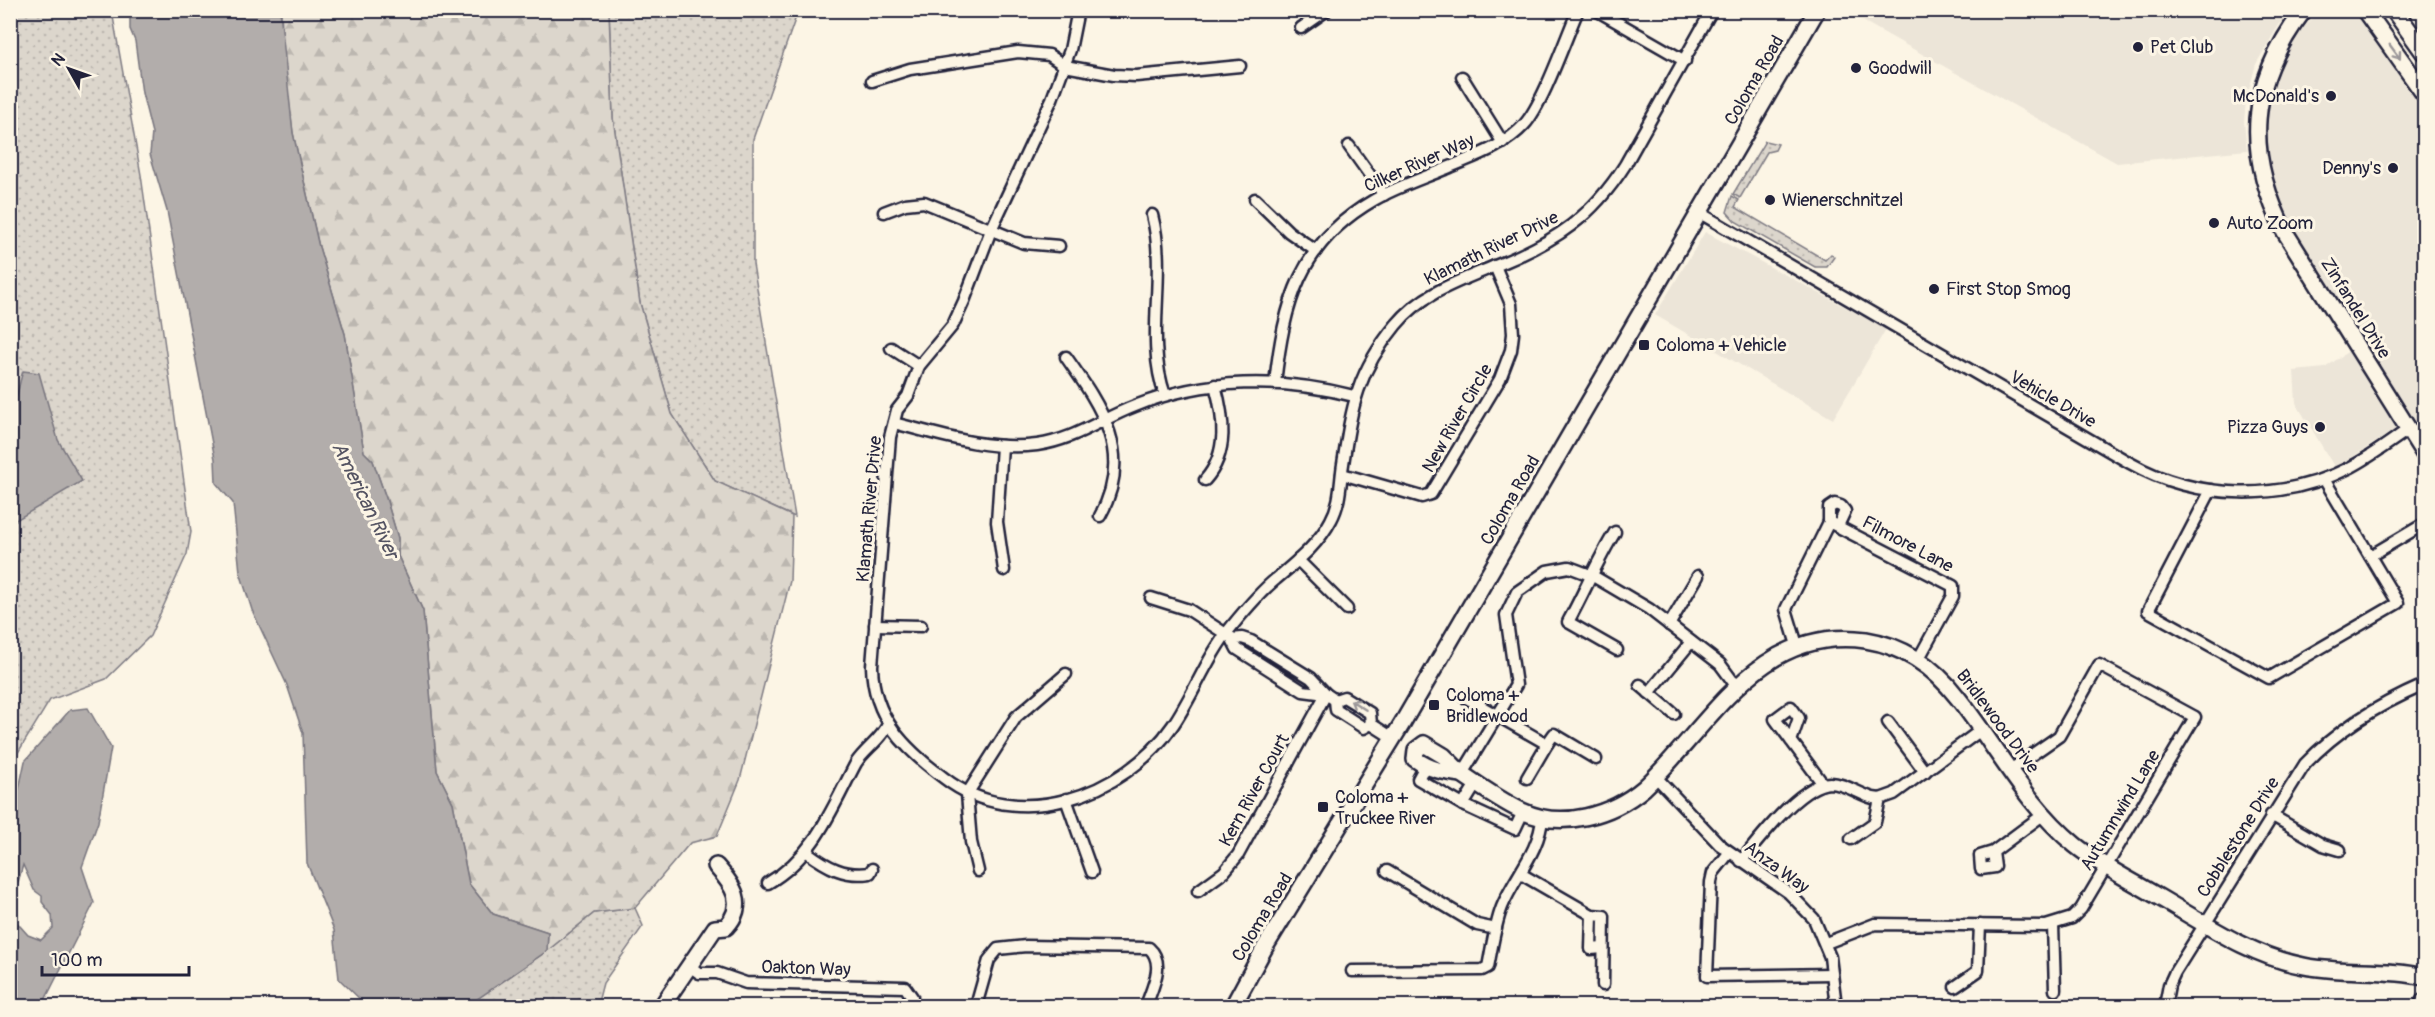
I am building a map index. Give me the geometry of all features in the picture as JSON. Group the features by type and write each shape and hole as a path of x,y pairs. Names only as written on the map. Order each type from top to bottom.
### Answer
{"main road":[{"path":"2365,10 2424,93"},
{"path":"2394,10 2424,52"}],"street":[{"name":"Klamath River Drive","path":"1078,10 1065,66 1048,109 991,231 987,247 953,325 919,366 908,396 897,410 890,437 875,625 872,681 875,696 888,724 917,758 967,794 999,805 1020,807 1043,806 1066,799 1118,776 1154,747 1172,726 1259,595 1314,545 1331,520 1340,498 1354,396 1370,360 1399,321 1431,295 1449,284 1551,240 1571,227 1597,204 1625,165 1712,10"},
{"path":"1301,28 1327,10"},
{"name":"Cilker River Way","path":"1275,383 1285,315 1299,278 1316,251 1341,224 1384,195 1503,143 1533,114 1578,10"},
{"path":"1596,10 1685,61"},
{"name":"Coloma Road","path":"1233,1006 1265,947 1393,738 1817,10"},
{"name":"Zinfandel Drive","path":"2304,10 2280,44 2266,76 2257,115 2256,135 2263,181 2270,202 2285,232 2424,453"},
{"path":"872,81 910,69 1018,51 1049,55 1065,66 1129,76 1240,66"},
{"path":"1462,77 1503,143"},
{"path":"1349,146 1364,163 1384,195"},
{"path":"1255,199 1289,232 1316,251"},
{"path":"884,212 904,204 924,202 1024,243 1059,246"},
{"name":"Vehicle Drive","path":"1700,213 2135,466 2167,480 2211,490 2265,492 2324,479 2364,460 2409,429"},
{"path":"1152,214 1159,256 1156,364 1165,395"},
{"name":"New River Circle","path":"1342,474 1422,497 1431,494 1500,379 1511,350 1513,327 1511,304 1495,266"},
{"path":"891,348 919,366"},
{"path":"1066,357 1104,419 1114,447 1115,471 1111,494 1100,516"},
{"path":"894,423 925,434 1002,446 1052,442 1082,433 1104,419 1165,395 1215,385 1275,383 1354,396"},
{"path":"1205,480 1214,468 1222,446 1221,415 1215,385"},
{"path":"1002,446 998,522 1004,570"},
{"path":"2211,490 2148,611 2269,678 2398,603 2324,479"},
{"name":"Filmore Lane","path":"1797,645 1786,609 1833,524 1953,586 1953,596 1918,660"},
{"path":"2370,556 2424,524"},
{"path":"1615,532 1594,567 1593,576 1568,622 1617,650"},
{"path":"1298,560 1347,609"},
{"path":"1462,774 1516,685 1506,615 1517,592 1547,571 1569,567 1593,576 1649,609 1720,664 1737,687"},
{"path":"1669,625 1698,576"},
{"path":"1151,598 1189,610 1229,637 1237,649 1303,691 1330,697 1344,697 1370,714 1371,724"},
{"path":"875,625 921,626"},
{"name":"Bridlewood Drive","path":"1393,738 1416,750 1424,744 1444,756 1476,784 1523,812 1542,818 1573,819 1613,809 1636,795 1656,777 1737,687 1761,666 1797,645 1820,640 1860,639 1896,648 1918,660 1947,685 2044,814 2075,844 2105,865 2251,950 2289,963 2324,969 2378,970 2424,977"},
{"path":"1649,693 1691,642"},
{"name":"Autumnwind Lane","path":"1826,943 1875,924 2053,925 2072,918 2081,909 2105,865 2195,717 2098,665 2059,736 2010,770"},
{"path":"978,871 971,843 967,794 1016,717 1066,674"},
{"path":"1640,685 1674,714"},
{"name":"Cobblestone Drive","path":"2165,1006 2169,985 2204,923 2292,781 2319,749 2352,723 2424,685"},
{"path":"1464,696 1547,744"},
{"path":"1330,697 1336,710 1364,728 1371,724"},
{"name":"Kern River Court","path":"1198,891 1224,872 1239,855 1330,697"},
{"path":"2373,712 2378,723"},
{"path":"1888,722 1925,772"},
{"path":"768,883 788,870 807,852 856,763 885,731 888,724"},
{"path":"1371,724 1393,738"},
{"path":"1742,861 1777,816 1823,784 1836,784 1865,796 1881,799 1894,794 1981,730"},
{"path":"1527,778 1554,734 1596,759"},
{"path":"1791,741 1823,784"},
{"path":"1416,750 1415,759 1425,766 1418,779 1463,805 1515,829 1523,812"},
{"name":"Bridlewood Drive","path":"1425,766 1462,774"},
{"name":"Anza Way","path":"1656,777 1729,853 1804,907 1814,919 1826,943 1833,974 1836,1006"},
{"path":"1463,805 1476,784"},
{"path":"1066,799 1092,872"},
{"path":"1851,839 1875,822 1881,799"},
{"path":"1993,852 2044,814"},
{"path":"2271,815 2323,845 2340,850"},
{"path":"1352,970 1482,970 1488,966 1502,906 1521,874 1542,830 1542,818"},
{"path":"807,852 842,872 863,874 870,873 872,868"},
{"path":"1729,853 1713,873 1711,882 1707,976 1833,974"},
{"path":"662,1006 715,928 726,927 736,910 735,890 716,866"},
{"path":"1386,871 1477,925 1496,928"},
{"path":"1521,874 1592,915 1604,916 1603,985"},
{"path":"1956,987 1978,971 1980,925"},
{"path":"2053,925 2055,990"},
{"path":"976,1006 989,960 998,949 1026,946 1149,948 1156,954 1159,963 1146,1006"},
{"name":"Oakton Way","path":"688,965 699,973 717,973 746,983 905,987 912,997 909,1006"},
{"path":"2423,1006 2424,1001"}],"shaded area":[{"path":"1845,11 2291,11 2279,25 2256,64 2246,101 2244,122 2247,150 2117,163"},
{"path":"2318,11 2355,11 2424,107 2424,419 2413,426 2289,222 2270,170 2266,124 2276,77 2293,41"},
{"path":"1705,232 1886,329 1833,419 1655,315"},
{"path":"2350,350 2396,429 2335,468 2296,403 2294,371 2325,368"}],"green space":[{"path":"11,11 112,11 141,175 191,532 187,554 150,636 106,679 50,700 11,764"},
{"path":"281,11 609,11 613,118 640,303 672,414 715,481 792,516 790,581 740,780 717,836 690,843 635,908 594,913 547,951 548,932 493,914 469,884 453,803 437,771 423,611 398,556 398,538 373,461 364,452 345,334 319,247 293,133 283,51"},
{"path":"609,11 798,11 753,139 753,264 795,517 715,481 672,414 640,303 613,118"},
{"path":"1765,141 1778,144 1775,150 1767,152 1740,198 1733,194"},
{"path":"1732,196 1739,200 1735,207 1825,260 1831,254 1834,257 1827,267 1815,267 1735,221 1727,212"},
{"path":"635,908 643,926 603,983 597,1006 467,1006 547,951 594,913"}],"water":[{"name":"American River","path":"130,11 280,11 293,133 319,247 345,334 364,452 373,461 398,538 398,556 423,611 437,771 453,803 469,884 493,914 548,932 547,951 467,1006 364,1006 364,1003 339,979 334,930 307,863 303,733 287,685 252,610 240,572 233,503 216,483 215,459 167,211 150,154 152,133 142,93 135,41 130,29"},
{"path":"23,371 39,373 58,440 82,481 11,523 11,413"},
{"path":"88,708 111,748 98,822 82,867 94,903 42,1006 11,1006 11,916 28,935 41,940 53,928 52,915 42,902 42,896 34,890 23,865 11,906 11,796 19,789 25,761 70,710"}],"place":[{"name":"Pet Club","path":"2138,47"},
{"name":"Goodwill","path":"1856,68"},
{"name":"McDonald's","path":"2331,96"},
{"name":"Denny's","path":"2393,168"},
{"name":"Wienerschnitzel","path":"1770,200"},
{"name":"Auto Zoom","path":"2214,223"},
{"name":"First Stop Smog","path":"1934,289"},
{"name":"Coloma + Vehicle","path":"1644,345"},
{"name":"Pizza Guys","path":"2320,427"},
{"name":"Coloma + Bridlewood","path":"1434,705"},
{"name":"Coloma + Truckee River","path":"1323,807"}]}
